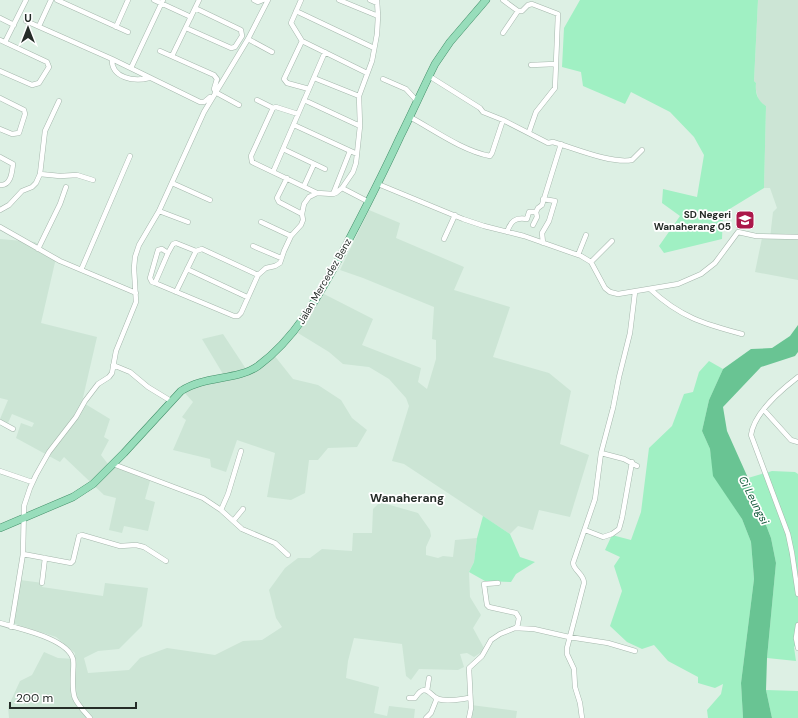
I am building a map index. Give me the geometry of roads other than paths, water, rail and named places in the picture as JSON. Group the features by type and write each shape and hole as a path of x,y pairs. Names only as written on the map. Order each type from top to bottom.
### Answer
{"main road":[{"name":"Jalan Mercedez Benz","path":"0,528 80,493 93,484 181,391 197,383 251,370 261,364 288,339 304,319 326,282 369,202 436,64 450,42 486,0"}],"street":[{"path":"5,42 26,0"},
{"path":"39,26 51,0"},
{"path":"57,0 128,32"},
{"path":"116,26 128,0"},
{"path":"154,0 162,2 191,17"},
{"path":"172,56 199,0"},
{"path":"254,0 261,2 263,0"},
{"path":"11,627 23,554 23,519 26,499 32,482 49,452 76,417 85,401 98,384 111,375 116,351 134,307 136,293 134,268 137,251 159,211 204,112 248,39 268,0"},
{"path":"301,0 291,22 302,40 368,73"},
{"path":"338,0 378,16"},
{"path":"168,252 160,250 156,254 150,278 152,282 234,316 241,314 247,297 258,275 268,267 278,264 291,236 301,225 306,200 311,195 317,193 333,194 337,192 342,188 355,168 360,126 359,96 372,61 377,34 377,2 370,0"},
{"path":"503,0 518,11"},
{"path":"131,68 162,2"},
{"path":"503,34 518,11 522,11 528,5 532,4 558,14 555,88 536,112 529,132"},
{"path":"186,28 231,48 236,47 242,36 241,30 195,8"},
{"path":"296,11 374,48"},
{"path":"0,18 14,25"},
{"path":"26,21 112,59 200,102 204,102 209,98 216,84 217,77 160,51"},
{"path":"248,39 272,52"},
{"path":"0,40 47,62 49,67 39,83 32,84 0,71"},
{"path":"302,40 284,79 287,83 309,89"},
{"path":"273,172 325,52"},
{"path":"112,59 112,66 118,73 137,80 149,78"},
{"path":"532,65 556,64"},
{"path":"429,76 480,108 483,112 529,132 548,143 552,142 561,144 595,155 627,161 632,160 642,150"},
{"path":"314,78 359,96"},
{"path":"383,79 406,89 417,101"},
{"path":"215,92 239,105"},
{"path":"0,98 24,110 25,114 19,133 12,134 0,129"},
{"path":"257,100 273,108 276,107 298,114"},
{"path":"304,100 360,126"},
{"path":"0,210 9,205 22,191 35,184 40,174 45,131 59,101"},
{"path":"273,108 250,158 252,162 317,193"},
{"path":"410,117 448,139 488,156 491,155 503,120"},
{"path":"294,124 357,154"},
{"path":"536,212 542,205 561,144"},
{"path":"283,149 325,169"},
{"path":"333,194 350,151"},
{"path":"81,270 130,156"},
{"path":"0,157 13,164 12,174 8,183 0,185"},
{"path":"304,186 314,164"},
{"path":"40,174 60,176 77,175 93,180"},
{"path":"287,178 277,198 279,202 302,214"},
{"path":"172,183 210,200"},
{"path":"378,184 484,226 578,255 591,262 607,290 618,294 678,284 705,271 715,263 738,232 758,236 798,236"},
{"path":"38,249 60,204 66,187"},
{"path":"342,188 369,202"},
{"path":"543,199 555,201 549,221 542,233 543,243"},
{"path":"159,211 188,222"},
{"path":"507,232 511,223 520,218 527,219 530,211 536,212"},
{"path":"533,225 538,217 536,212"},
{"path":"444,239 455,215"},
{"path":"261,222 291,236"},
{"path":"0,227 60,261 136,293"},
{"path":"578,255 586,235"},
{"path":"591,262 612,241"},
{"path":"154,283 168,252 173,244 176,243 196,251 202,249 258,275"},
{"path":"253,246 280,258"},
{"path":"176,292 196,251"},
{"path":"187,269 247,297"},
{"path":"650,289 673,308 691,318 713,327 742,334"},
{"path":"582,718 575,688 574,669 567,651 569,637 584,583 584,579 574,568 573,563 596,499 601,453 630,333 635,292"},
{"path":"113,365 130,372 148,387 171,401"},
{"path":"797,380 784,388 764,410 754,422 751,435 788,534 798,594"},
{"path":"764,410 791,440 798,442"},
{"path":"0,422 13,429"},
{"path":"221,510 228,494 241,451"},
{"path":"601,453 632,462 637,466"},
{"path":"585,530 603,537 612,534 619,529 632,462"},
{"path":"113,464 199,496 221,510 234,520 240,527 248,532 275,543 288,555"},
{"path":"0,471 32,482"},
{"path":"234,520 243,509"},
{"path":"23,554 72,562 79,536 82,535 120,546 136,545 144,547 166,561"},
{"path":"42,583 45,558"},
{"path":"498,583 484,584 487,605 489,607 516,614 519,618 516,628"},
{"path":"0,624 55,641 68,650 73,660 73,698 90,718"},
{"path":"798,625 796,638 798,648"},
{"path":"469,718 471,708 470,667 482,656 491,640 506,631 516,628 534,629 569,637 608,643 635,651"},
{"path":"427,691 429,678"},
{"path":"409,698 415,698 421,691 427,691 437,698 447,700 470,698"},
{"path":"426,718 431,713 437,698"}],"water":[{"name":"Ci Leungsi","path":"798,325 798,352 795,356 761,367 723,407 727,431 748,478 771,538 776,563 767,658 766,690 772,718 743,718 741,683 754,579 751,542 742,519 713,476 710,449 702,431 709,400 723,369 751,349 772,348 790,336"}],"place":[{"name":"SD Negeri Wanaherang 05","path":"745,220"}],"district":[{"name":"Wanaherang","path":"407,498"}]}
